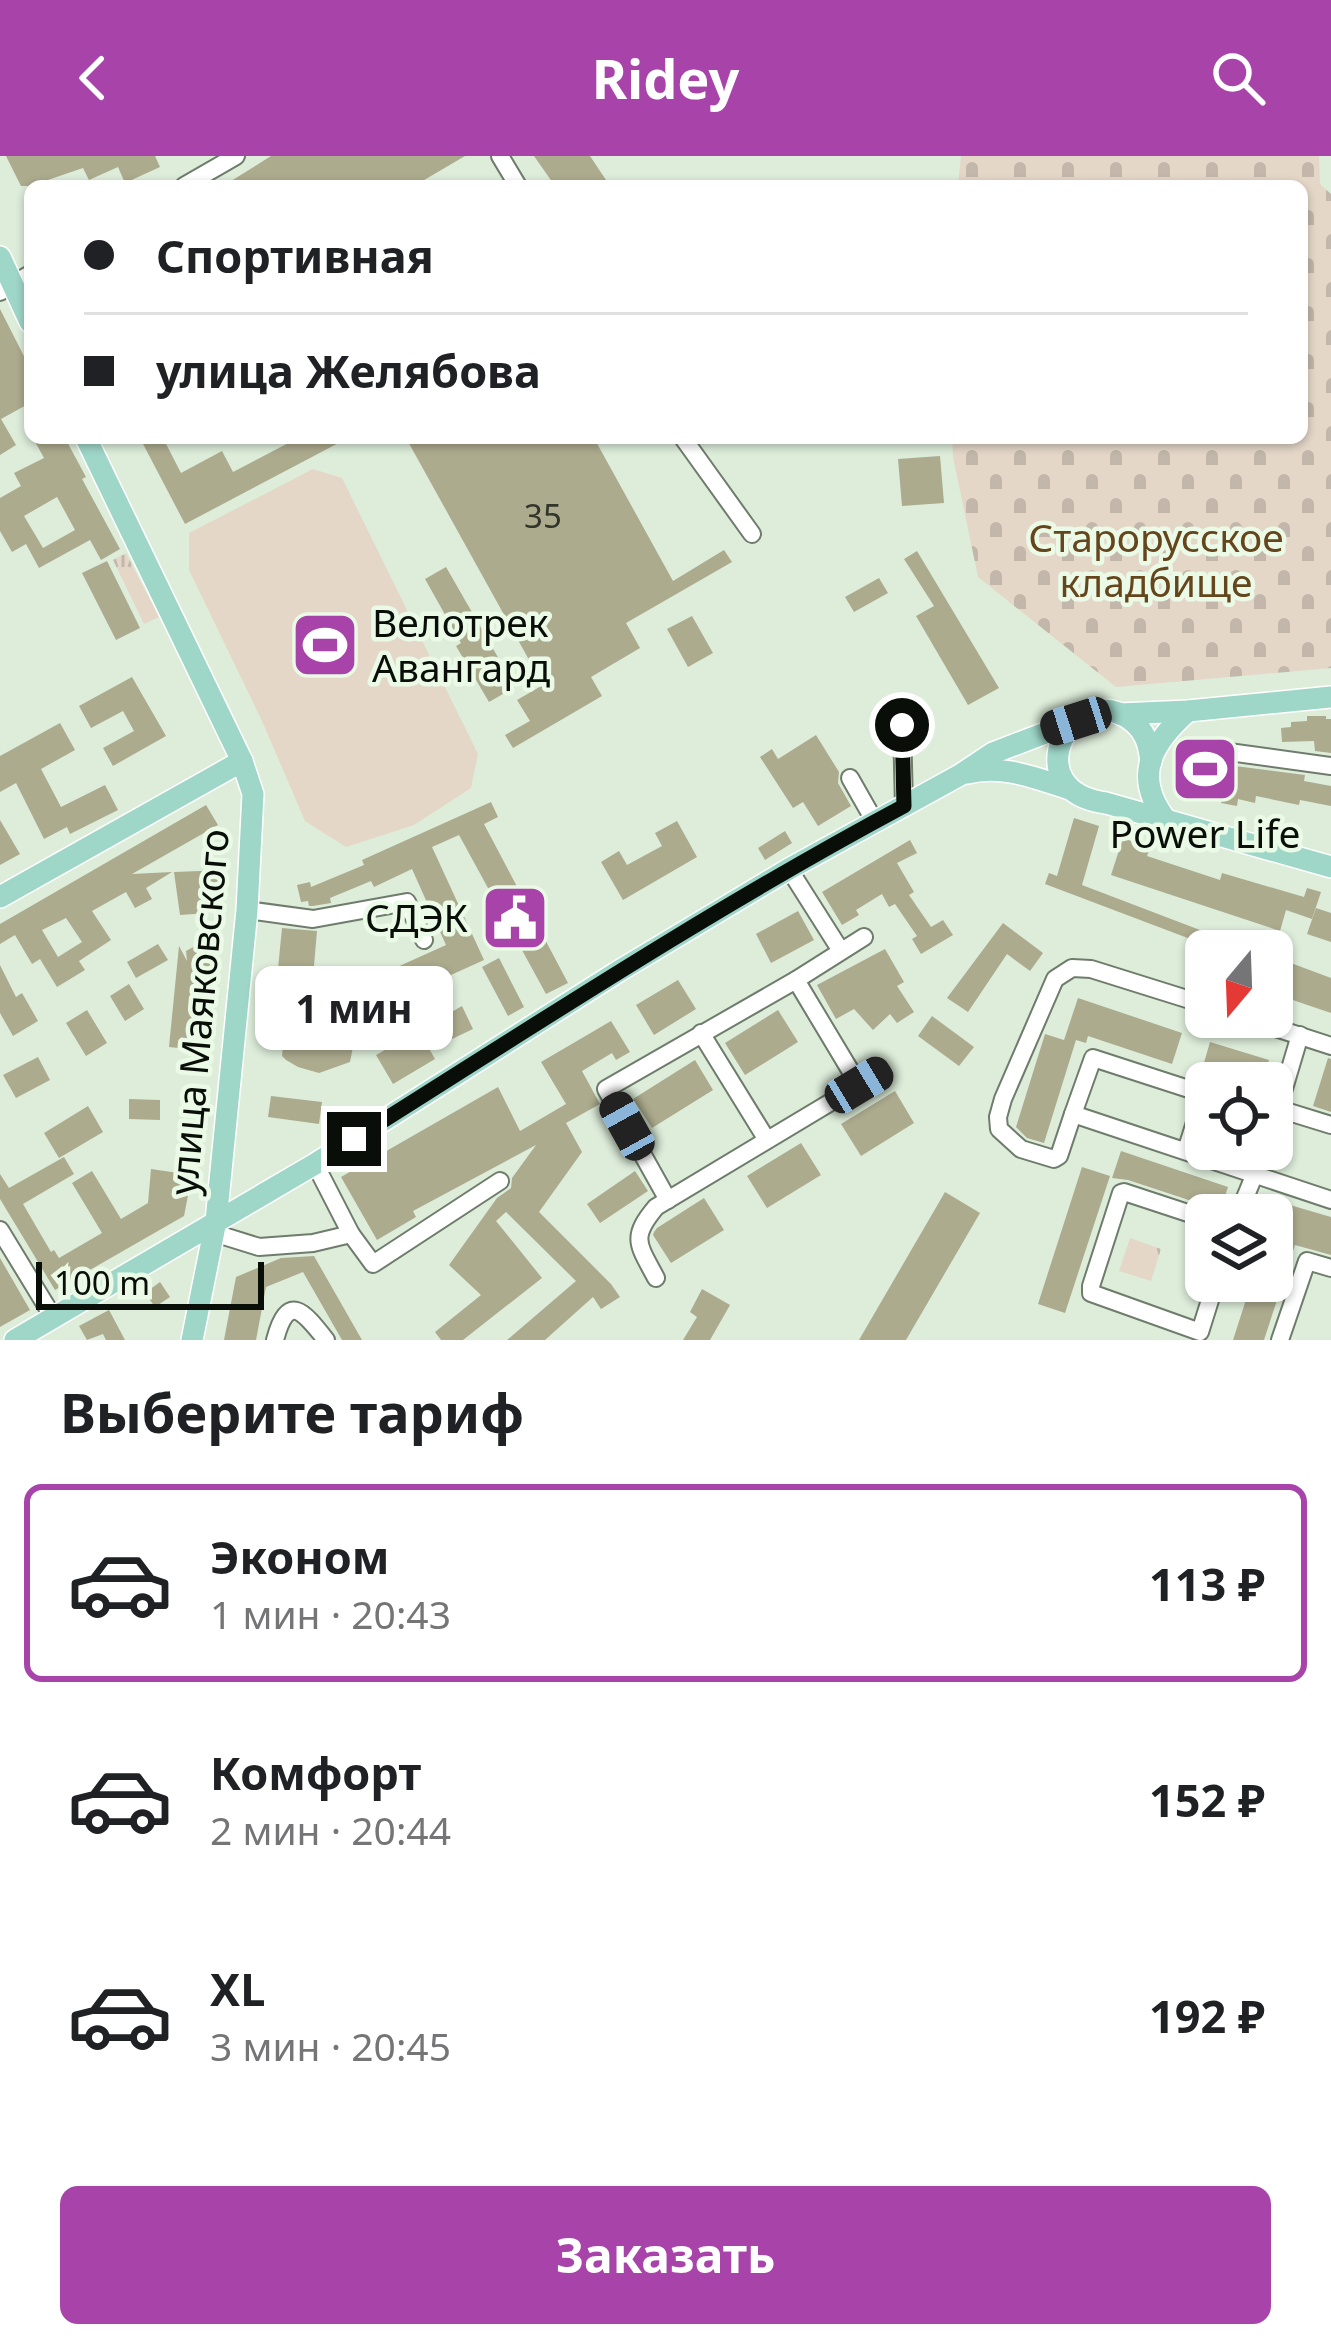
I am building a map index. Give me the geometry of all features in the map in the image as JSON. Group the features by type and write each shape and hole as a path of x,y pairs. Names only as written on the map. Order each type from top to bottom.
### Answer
{"main road":[{"path":"0,257 14,284"},
{"name":"улица Маяковского","path":"89,444 242,761 253,794 247,910 215,1227 191,1340"},
{"path":"15,1340 215,1227 789,869 1005,747 1093,712 1188,711 1331,698"},
{"path":"1106,803 1133,794 1161,737 1188,711"},
{"path":"1120,714 1144,734 1154,802 1166,820"},
{"path":"1070,789 1060,776 1057,751 1067,728 1076,721"},
{"path":"0,897 242,761"},
{"path":"960,775 986,768 1002,770 1070,789 1092,801 1331,867"}],"street":[{"path":"194,180 236,156"},
{"path":"686,444 752,534"},
{"path":"902,725 904,806"},
{"path":"1214,750 1331,766"},
{"path":"850,778 875,822"},
{"path":"789,869 841,951"},
{"path":"247,910 313,919 407,902 424,940"},
{"path":"668,1200 606,1089 864,937"},
{"path":"1185,998 1091,969 1072,968 1055,979 1003,1100 999,1130 1021,1149 1054,1159 1059,1156 1093,1058 1185,1088"},
{"path":"796,980 859,1085"},
{"path":"701,1033 766,1140"},
{"path":"1293,1033 1331,1046"},
{"path":"1292,1062 1300,1035"},
{"path":"656,1278 639,1244 641,1225 656,1207 881,1072"},
{"path":"1293,1113 1331,1125"},
{"path":"1073,1114 1185,1151"},
{"path":"315,1164 351,1234 373,1264 500,1180"},
{"path":"1245,1170 1331,1200"},
{"path":"1248,1194 1258,1170"},
{"path":"1185,1213 1121,1193 1091,1293 1199,1336 1210,1302"},
{"path":"215,1227 259,1246 314,1243 351,1234"},
{"path":"0,1230 53,1317"},
{"path":"1280,1340 1307,1261 1331,1268"},
{"path":"275,1340 282,1319 296,1310 304,1312 326,1340"}],"green space":[{"name":"Старорусское кладбище","path":"961,156 1319,156 1320,184 1331,194 1331,668 1116,687 978,577 952,444 1308,444 1308,180 959,180"},
{"name":"Велотрек Авангард","path":"313,469 342,478 478,754 471,788 414,825 346,847 305,821 189,570 189,533"},
{"path":"126,553 159,617 144,624 113,560"},
{"path":"1130,1238 1161,1249 1151,1281 1119,1271"}],"building":[{"path":"6,156 155,156 160,167 132,180 124,180 118,167 89,180 83,168 48,180 24,180 21,186"},
{"path":"271,156 465,156 424,180 233,180"},
{"path":"534,156 590,156 606,180 551,180"},
{"path":"0,309 24,356 24,406 1,419 16,445 0,455"},
{"path":"36,444 68,444 120,549 101,560 90,540 39,568 26,544 12,552 0,531 0,498 21,486 14,473 44,458","holes":["57,497 75,530 43,548 24,516"]},
{"path":"143,444 166,444 181,473 222,451 233,472 287,444 337,444 185,524"},
{"path":"409,444 597,444 673,581 724,550 732,562 626,623 640,648 591,677 602,696 513,748 505,735 530,721 517,700 543,685"},
{"path":"940,456 944,503 902,506 898,459"},
{"path":"917,551 999,688 968,705 916,616 934,606 904,559"},
{"path":"107,561 140,628 116,640 82,573"},
{"path":"446,567 515,687 489,702 425,579"},
{"path":"879,578 888,593 854,612 845,597"},
{"path":"692,616 713,653 688,667 667,629"},
{"path":"132,677 166,736 113,766 103,748 134,731 123,711 91,728 79,706"},
{"path":"1307,716 1331,719 1331,753 1315,751 1314,741 1282,742 1281,728 1307,721"},
{"path":"60,723 75,750 41,769 61,807 105,785 118,810 70,834 67,827 44,839 16,783 0,792 0,756"},
{"path":"816,735 839,772 838,783 851,806 818,826 803,802 793,808 760,757 772,749 778,759"},
{"path":"1198,755 1212,763 1305,775 1304,781 1331,786 1331,806 1256,796 1255,803 1238,799 1237,806 1221,803 1225,783 1194,777"},
{"path":"491,802 498,817 484,824 568,983 546,994 459,835 432,847 484,960 407,995 395,968 446,945 412,869 374,887 371,881 330,898 331,903 309,906 308,901 301,902 297,885 310,882 311,887 364,865 362,860"},
{"path":"206,805 218,825 132,874 172,872 146,888 152,899 135,908 126,892 92,911 111,940 79,961 85,970 57,987 40,959 32,964 15,935 0,944 0,924","holes":["66,918 82,942 58,957 42,930"]},
{"path":"1074,818 1099,826 1082,885 1200,930 1185,930 1185,937 1045,884 1049,873 1057,876"},
{"path":"0,820 20,854 0,865"},
{"path":"677,821 697,857 623,900 601,862 619,851 627,865 662,846 655,833"},
{"path":"785,831 792,843 765,860 758,848"},
{"path":"1123,838 1150,848 1147,856 1220,880 1222,873 1304,897 1307,888 1321,892 1312,919 1286,910 1277,930 1111,875"},
{"path":"910,840 917,853 897,863 914,892 909,895 931,927 943,920 953,935 921,954 912,939 917,936 882,894 842,925 822,892"},
{"path":"226,870 221,912 180,915 174,872"},
{"path":"1316,908 1331,913 1331,942 1307,934"},
{"path":"798,911 814,940 771,963 756,934"},
{"path":"1003,923 1043,953 1030,971 1007,954 968,1012 947,998"},
{"path":"282,928 317,931 310,1012 274,1009"},
{"path":"219,933 207,1051 169,1047 179,946 187,961 186,951"},
{"path":"158,944 168,960 136,978 127,962"},
{"path":"885,949 904,982 897,986 914,1012 897,1023 890,1014 873,1030 854,1009 836,1019 817,985"},
{"path":"499,958 524,1007 508,1016 482,967"},
{"path":"1293,964 1331,978 1331,1013 1293,1000"},
{"path":"0,965 16,997 22,993 38,1021 13,1036 0,1013"},
{"path":"678,980 696,1009 654,1035 636,1005"},
{"path":"129,984 144,1009 125,1021 110,996"},
{"path":"399,998 406,1015 372,1028 365,1010"},
{"path":"1078,998 1182,1033 1172,1064 1088,1036 1086,1043 1076,1040 1044,1143 1027,1138 1016,1127 1045,1034 1064,1040"},
{"path":"462,1006 473,1029 452,1039 441,1018"},
{"path":"87,1010 107,1043 86,1056 66,1023"},
{"path":"778,1010 798,1042 745,1075 725,1043"},
{"path":"932,1016 974,1047 959,1066 918,1036"},
{"path":"611,1021 630,1052 616,1060 612,1053 582,1071 600,1104 566,1123 582,1152 539,1212 620,1297 601,1309 593,1297 545,1340 507,1340 576,1281 506,1212 496,1221 542,1278 463,1340 441,1340 435,1332 481,1295 449,1265 497,1198 511,1188 512,1178 536,1145 413,1211 416,1217 377,1240 341,1177 498,1087 520,1131 566,1104 541,1062"},
{"path":"304,1025 347,1030 346,1036 355,1037 350,1062 319,1073 286,1060 282,1056 284,1037 302,1040"},
{"path":"419,1031 435,1059 393,1084 376,1055"},
{"path":"1210,1042 1269,1060 1268,1062 1204,1062"},
{"path":"38,1057 50,1080 16,1098 3,1075"},
{"path":"1331,1059 1331,1112 1313,1106"},
{"path":"695,1060 713,1090 652,1128 633,1099"},
{"path":"895,1091 914,1123 861,1156 841,1124"},
{"path":"271,1096 322,1102 319,1124 268,1117"},
{"path":"129,1099 160,1100 160,1120 129,1119"},
{"path":"88,1106 103,1132 59,1158 44,1133"},
{"path":"801,1143 821,1175 767,1208 747,1176"},
{"path":"1121,1151 1228,1187 1226,1194 1185,1194 1185,1199 1112,1178"},
{"path":"64,1157 74,1174 23,1204 59,1258 102,1233 72,1183 92,1171 121,1219 148,1203 151,1169 192,1175 184,1216 55,1290 0,1199 0,1174 9,1188"},
{"path":"1082,1167 1110,1176 1065,1313 1038,1304"},
{"path":"635,1171 648,1191 600,1223 587,1204"},
{"path":"945,1192 980,1213 906,1340 859,1340"},
{"path":"704,1198 724,1230 671,1263 654,1232"},
{"path":"1293,1206 1331,1217 1331,1255 1295,1245 1293,1251"},
{"path":"314,1256 362,1340 342,1340 303,1272 266,1287 256,1340 224,1340 236,1277 281,1258"},
{"path":"0,1258 30,1310 0,1327"},
{"path":"160,1282 170,1297 155,1307 145,1293"},
{"path":"702,1289 730,1305 710,1340 683,1340 697,1317 690,1312"},
{"path":"1245,1302 1276,1302 1264,1340 1233,1340"},
{"path":"109,1310 125,1340 106,1340 103,1334 87,1340 79,1326"}],"place":[{"name":"Велотрек Авангард","path":"325,645"},
{"name":"Power Life","path":"1205,769"},
{"name":"СДЭК","path":"515,918"}],"route":[{"path":"354,1139 619,971 904,806 902,725"}]}
